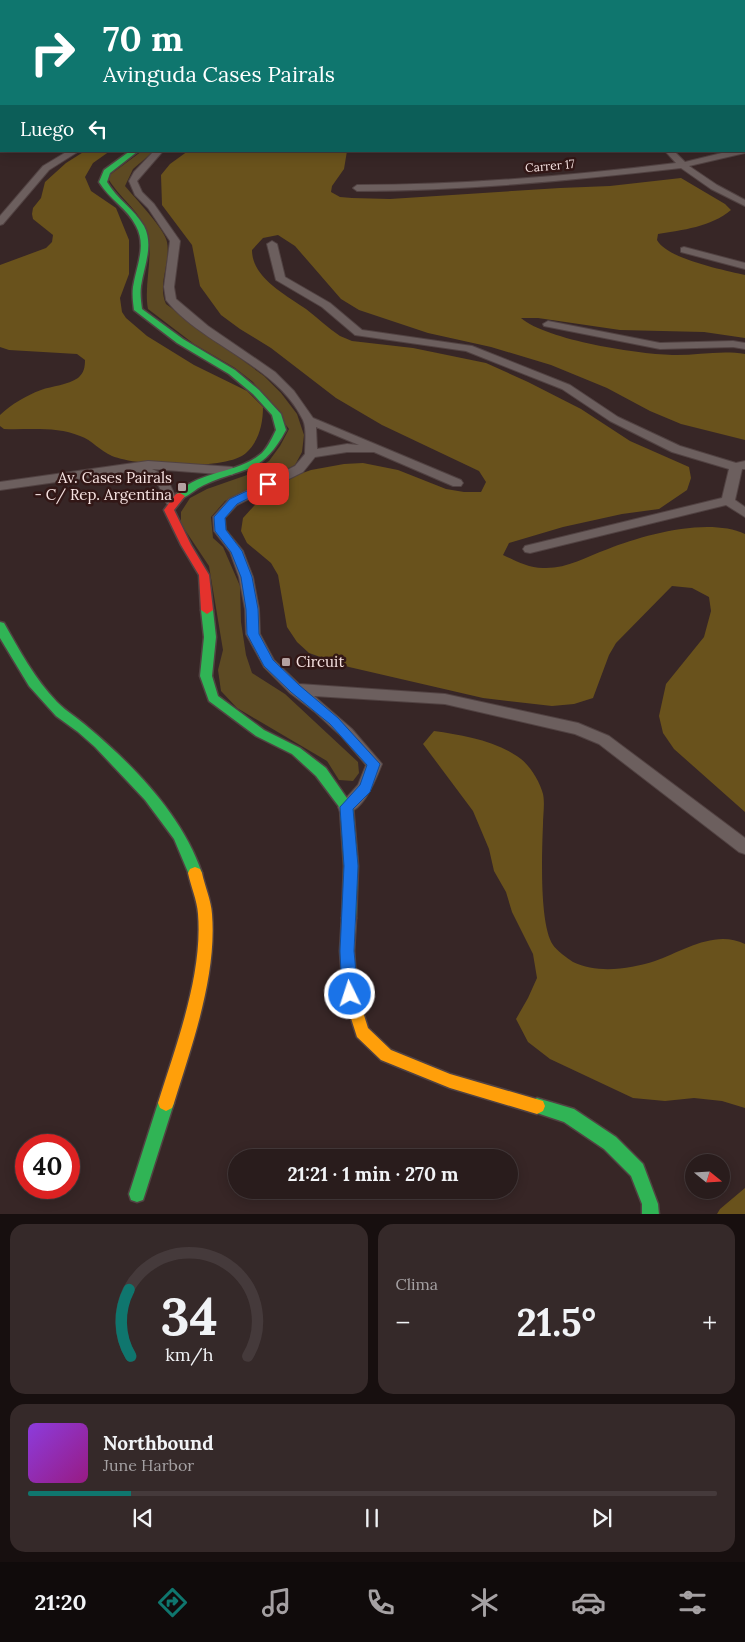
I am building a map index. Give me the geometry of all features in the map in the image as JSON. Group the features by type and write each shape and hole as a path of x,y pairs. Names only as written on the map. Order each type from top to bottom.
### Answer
{"street":[{"path":"0,222 46,168 73,152"},
{"path":"134,152 107,172 103,182 106,192 126,209 143,233 145,257 137,287 138,310 180,341 232,372 256,392 276,414 281,430 274,444 262,457 199,484 172,502 169,510 171,517 204,575 210,637 206,676 213,698 260,733 296,751 321,772 346,807 351,866 347,951 350,994 362,1032 386,1055 450,1081 568,1115 610,1143 637,1170 650,1204 651,1214"},
{"path":"157,152 133,181 138,193 151,206 175,242 169,287 170,300 204,328 272,374 290,393 308,420 311,430 311,454 299,469 233,502 219,517 220,531 236,551 246,577 252,609 253,634 269,663 295,689 321,709 347,733 374,764 365,788 346,807"},
{"path":"670,152 682,166 700,180 745,202"},
{"name":"Carrer 17","path":"357,188 419,188 483,184 682,166 740,152"},
{"path":"272,244 280,278 326,305 359,333 468,348 566,387 614,419 676,449 741,466 728,501"},
{"path":"684,250 745,266"},
{"path":"548,324 660,346 733,344 745,346"},
{"path":"308,420 457,483"},
{"path":"311,454 348,448 385,452"},
{"path":"0,486 57,476 148,465 232,471"},
{"path":"134,468 157,475 164,481 172,502"},
{"path":"530,549 728,501 745,513"},
{"path":"0,626 13,654 36,688 61,714 83,729 130,774 180,836 194,868 205,917 201,963 187,1034 137,1194"},
{"path":"295,689 445,699 578,729 604,740 745,847"}],"shaded area":[{"path":"83,152 109,152 93,163 85,177 91,191 116,208 129,240 129,274 120,298 122,312 126,318 147,336 194,365 247,391 263,407 261,426 257,438 246,453 236,459 181,465 140,462 112,456 84,438 71,433 42,429 4,429 0,426 0,415 14,404 41,390 74,380 84,370 85,360 77,354 9,350 0,347 0,265 46,248 52,242 53,235 33,219 33,208 41,198 45,182 66,163"},
{"path":"141,152 153,152 133,169 125,186 155,221 165,236 168,250 163,281 166,304 264,376 281,393 297,414 304,435 302,452 295,465 225,501 211,517 213,538 223,547 240,586 241,622 246,655 252,673 285,694 358,762 359,773 353,781 339,780 327,761 237,708 221,691 218,670 223,650 209,566 181,524 181,512 190,498 207,489 247,475 269,461 289,429 253,382 235,368 194,344 148,309 148,236 141,220 107,177"},
{"path":"187,152 347,152 344,169 332,186 331,192 340,197 352,198 390,199 610,186 681,178 725,204 731,210 705,224 658,234 657,240 672,253 684,258 745,275 745,338 704,332 620,330 538,318 521,318 533,326 551,333 618,349 676,355 745,354 745,440 681,424 650,411 607,388 551,365 491,347 428,333 359,310 341,299 295,246 278,235 263,238 252,250 258,269 272,285 340,336 352,341 413,348 486,363 581,409 630,441 689,467 691,478 687,490 659,509 622,514 563,527 509,543 503,555 532,567 552,568 568,565 639,538 676,530 713,527 730,529 745,534 745,812 674,749 663,733 659,716 666,684 704,637 711,611 709,597 692,588 672,586 616,643 609,655 593,698 574,704 552,706 483,698 349,667 309,653 297,642 287,627 278,575 271,563 247,543 241,531 243,518 262,497 294,476 311,470 344,464 363,463 398,470 446,489 464,492 481,492 486,482 479,471 382,425 336,398 271,348 221,315 200,286 192,245 162,205 161,175 170,164"},
{"path":"434,731 491,743 512,753 528,766 540,784 544,798 542,869 545,921 553,945 571,961 593,968 625,968 655,961 688,947 711,940 734,940 745,944 745,1108 722,1101 694,1098 665,1101 633,1098 550,1059 528,1042 516,1019 537,978 533,954 512,912 506,892 494,871 489,849 473,811 423,744"},
{"path":"745,1188 745,1214 717,1214 720,1209"}],"traffic: fast":[{"path":"134,152 107,172 103,182 111,194 136,220 145,241 144,256 138,279 138,310 180,341 232,372 256,392 276,414 281,430 274,444 264,456 254,463 199,483 180,496"},
{"path":"207,610 210,637 206,676 213,698 260,733 296,751 321,772 346,807 351,866 349,918"},
{"path":"0,626 12,650 42,693 63,715 85,731 116,760 133,777 165,816 179,835 195,873"},
{"path":"137,1194 166,1103"},
{"path":"537,1106 568,1115 610,1143 637,1170 650,1204 651,1214"}],"traffic: slow":[{"path":"166,1103 193,1012 202,964 205,940 205,912 195,873"},
{"path":"349,918 347,951 350,993 362,1032 386,1055 450,1081 537,1106"}],"traffic: jam":[{"path":"180,496 169,510 186,545 204,575 207,610"}],"place":[{"name":"Av. Cases Pairals - C/ Rep. Argentina","path":"182,487"},
{"name":"Circuit","path":"286,662"}],"route":[{"path":"268,484 233,502 219,517 220,531 236,551 246,577 252,609 253,634 269,663 295,689 321,709 347,733 374,764 365,788 346,807 351,866 347,951 350,994"}]}
